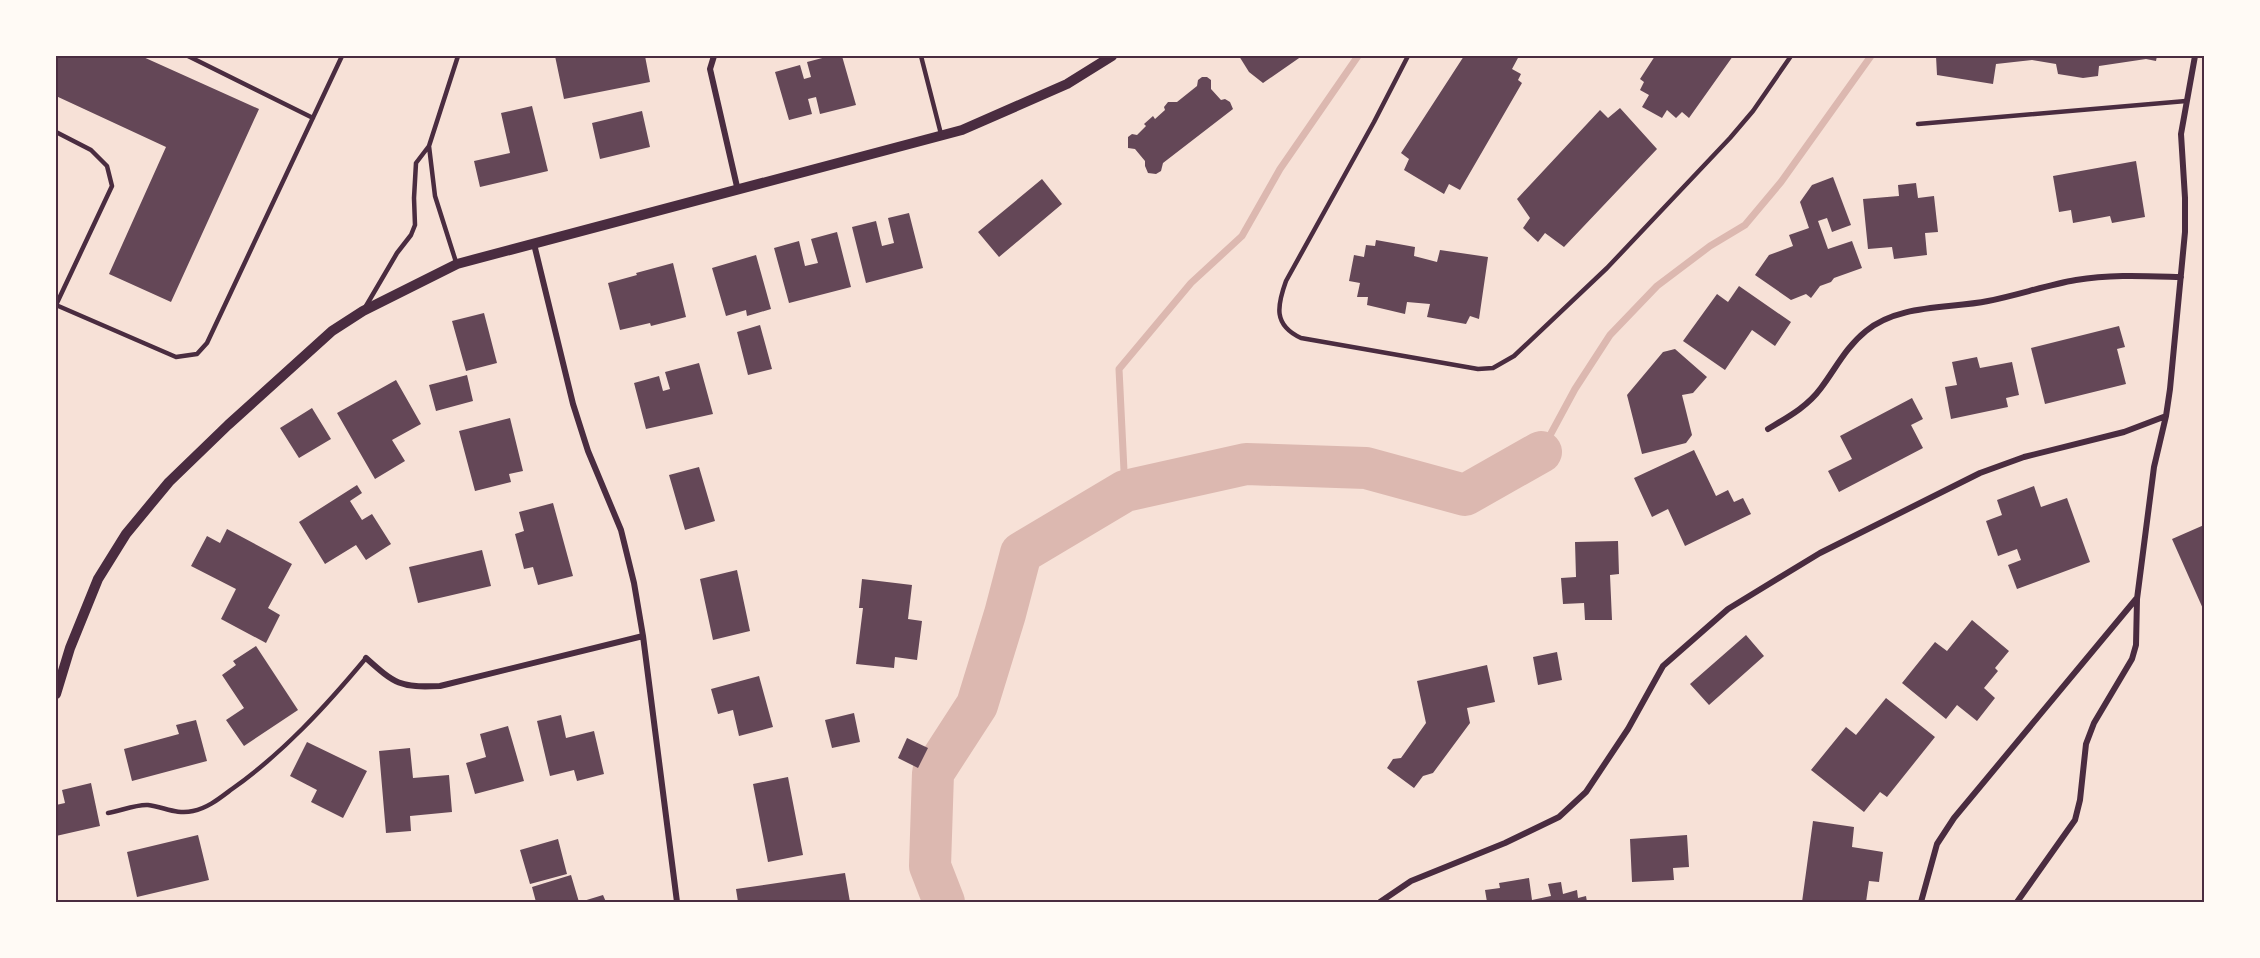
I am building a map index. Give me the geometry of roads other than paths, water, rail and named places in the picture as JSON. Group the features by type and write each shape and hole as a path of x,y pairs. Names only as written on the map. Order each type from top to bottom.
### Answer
{"street":[{"path":"714,56 710,69 738,191"},
{"path":"56,694 70,648 98,579 126,534 169,482 228,425 332,331 363,311 457,264 962,130 1066,84 1113,56"},
{"path":"2017,903 2075,820 2080,800 2086,744 2094,723 2132,659 2136,645 2137,599 2154,467 2166,416 2181,277 2185,198 2181,134 2195,56"},
{"path":"534,244 573,404 588,451 621,530 634,583 643,636 677,903"},
{"path":"1767,429 1799,411 1820,389 1847,349 1867,330 1889,317 1987,302 2077,280 2120,276 2181,277"},
{"path":"1380,903 1411,881 1505,843 1559,817 1586,792 1628,729 1663,666 1737,603 1820,553 1980,473 2024,458 2124,432 2166,416"},
{"path":"1921,903 1937,844 1954,818 2137,599"},
{"path":"366,658 390,680 415,687 440,686 643,636"}],"lane":[{"path":"188,56 313,118"},
{"path":"56,132 91,150 107,166 112,186 56,305 177,357 197,354 207,343 342,56"},
{"path":"363,311 415,225 416,163 429,146 458,56"},
{"path":"921,56 941,137"},
{"path":"1408,56 1286,281 1281,296 1280,315 1286,329 1301,338 1478,369 1494,368 1514,356 1607,268 1731,138 1753,111 1791,56"},
{"path":"1918,124 2186,101"},
{"path":"429,146 435,196 457,264"},
{"path":"108,813 146,805 176,812 192,811 208,806 250,777 297,734 366,658"}],"waterway":[{"path":"1125,491 1119,369 1191,283 1242,236 1280,169 1358,56"},
{"path":"1541,452 1575,389 1610,335 1657,286 1710,246 1745,225 1781,182 1871,56"},
{"path":"944,902 930,866 933,773 977,705 1021,553 1125,491 1246,464 1366,468 1465,495 1541,452"}]}
